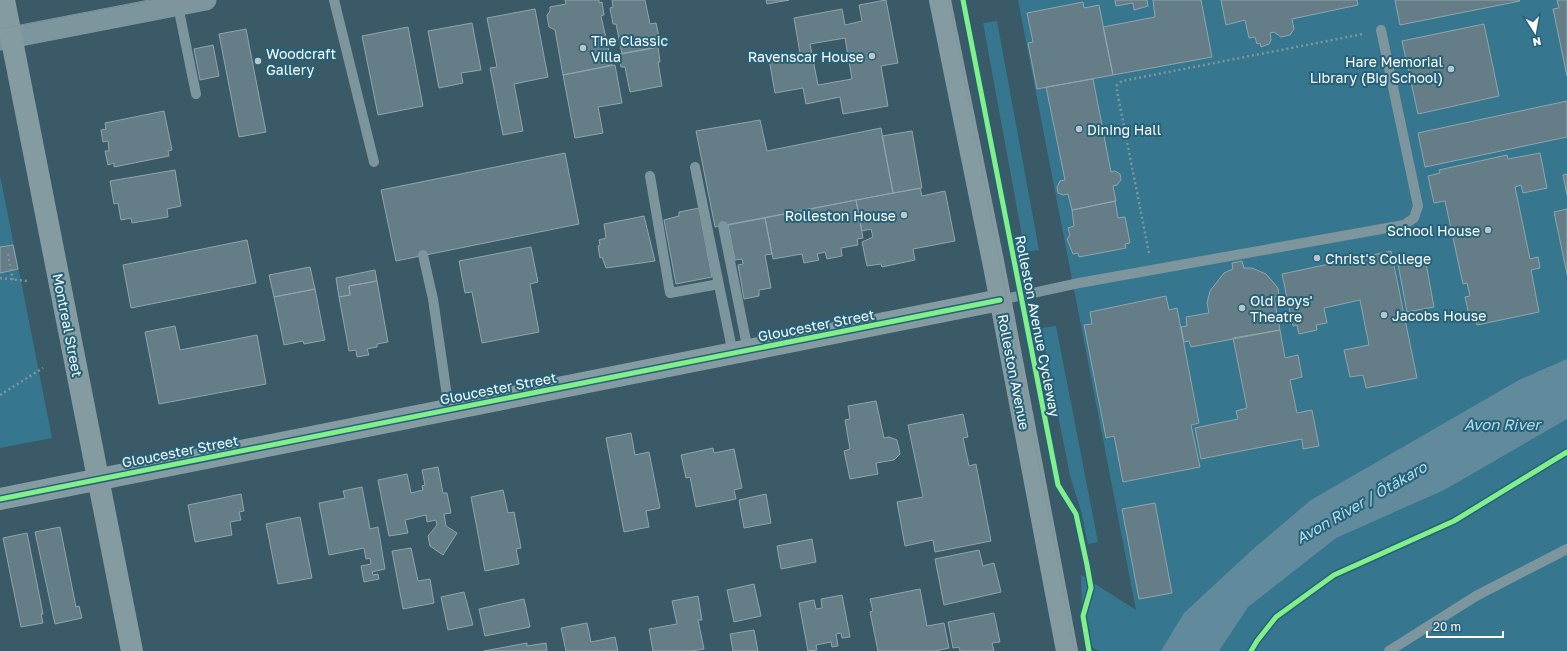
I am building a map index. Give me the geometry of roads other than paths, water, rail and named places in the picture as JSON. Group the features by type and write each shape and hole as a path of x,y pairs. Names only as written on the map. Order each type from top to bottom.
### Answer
{"street":[{"name":"Montreal Street","path":"4,0 6,39 132,651"},
{"path":"6,39 203,0"},
{"name":"Rolleston Avenue","path":"940,0 1000,300 1067,651"},
{"name":"Gloucester Street","path":"0,499 1000,300"}],"lane":[{"path":"334,0 374,162"},
{"path":"178,6 196,94"},
{"path":"1000,300 1079,283 1404,225 1414,218 1418,206 1381,30"},
{"path":"695,167 719,284 740,352"},
{"path":"650,176 670,294 719,284"},
{"path":"723,226 740,352"},
{"path":"423,255 433,299 449,410"},
{"path":"1389,651 1476,596 1567,549"}],"water":[{"name":"Avon River","path":"1567,359 1567,419 1444,490 1336,538 1248,607 1219,651 1161,651 1184,613 1252,550 1311,500 1519,380"}],"tram line":[{"path":"0,29 149,0"},
{"path":"949,0 1075,651"}],"place":[{"name":"The Classic Villa","path":"583,48"},
{"name":"Ravenscar House","path":"872,56"},
{"name":"Woodcraft Gallery","path":"258,61"},
{"name":"Hare Memorial Library (Big School)","path":"1451,69"},
{"name":"Dining Hall","path":"1079,129"},
{"name":"Rolleston House","path":"904,215"},
{"name":"School House","path":"1488,230"},
{"name":"Christ's College","path":"1317,258"},
{"name":"Old Boys' Theatre","path":"1242,308"},
{"name":"Jacobs House","path":"1384,315"}],"water label":[{"name":"Avon River / Ōtākaro","path":"1361,502"}]}
